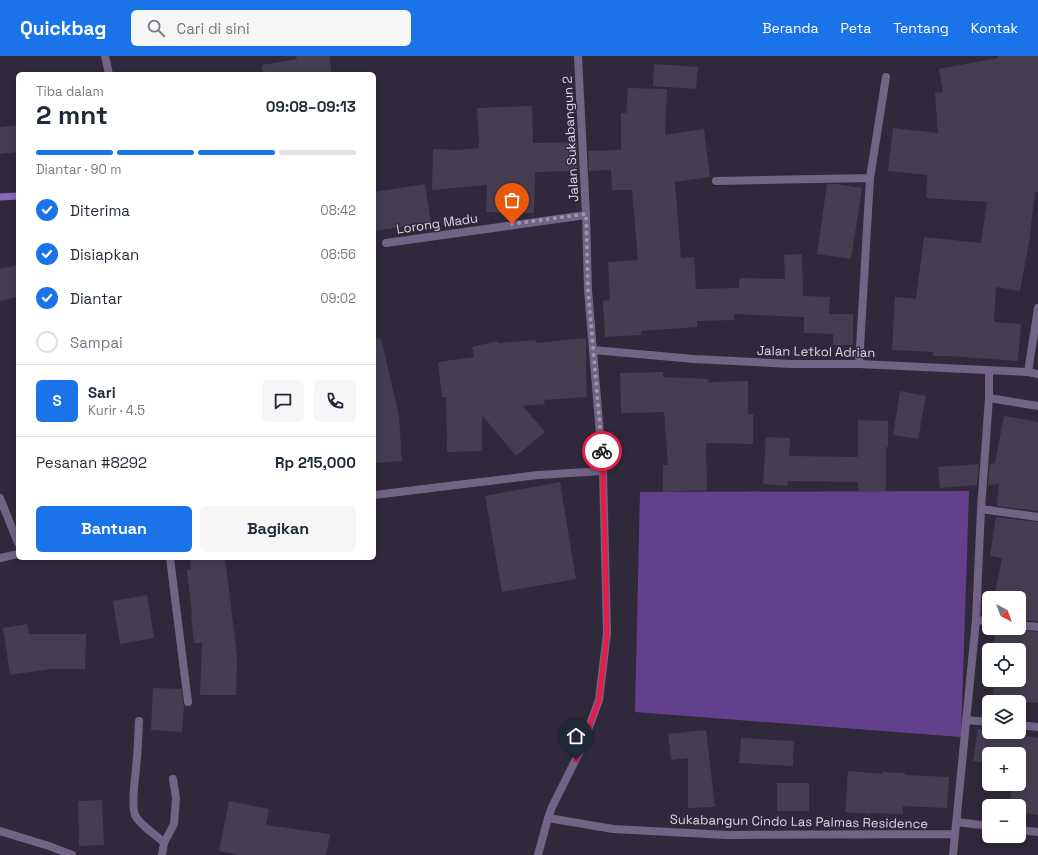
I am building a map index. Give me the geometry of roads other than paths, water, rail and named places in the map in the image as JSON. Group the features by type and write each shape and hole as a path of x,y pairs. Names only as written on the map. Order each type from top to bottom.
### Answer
{"street":[{"path":"105,56 109,72"},
{"name":"Jalan Sukabangun 2","path":"538,855 548,818 581,748 599,700 607,633 603,471 588,290 586,214 578,56"},
{"path":"859,364 870,178 886,77"},
{"path":"716,182 870,178"},
{"name":"Lorong Madu","path":"386,243 586,214"},
{"path":"1028,372 1038,308"},
{"name":"Jalan Letkol Adrian","path":"593,350 694,359 791,364 859,364 1028,372 1038,374"},
{"path":"953,855 976,620 981,509 990,398 989,370"},
{"path":"990,398 1038,406"},
{"path":"376,495 538,475 603,471"},
{"path":"0,498 16,538"},
{"path":"981,509 1038,517"},
{"path":"0,558 16,554"},
{"path":"170,560 188,702"},
{"path":"976,620 982,621"},
{"path":"1026,626 1038,627"},
{"path":"966,720 982,721"},
{"path":"140,721 134,788 135,814 140,823 164,843"},
{"path":"1026,726 1038,727"},
{"path":"162,855 164,843 174,824 176,798 173,779"},
{"name":"Sukabangun Cindo Las Palmas Residence","path":"548,818 613,829 727,835 955,834"},
{"path":"957,822 982,825"},
{"path":"0,831 49,846 72,855"},
{"path":"1026,831 1038,832"}],"waterway":[{"path":"0,197 16,196"}]}
